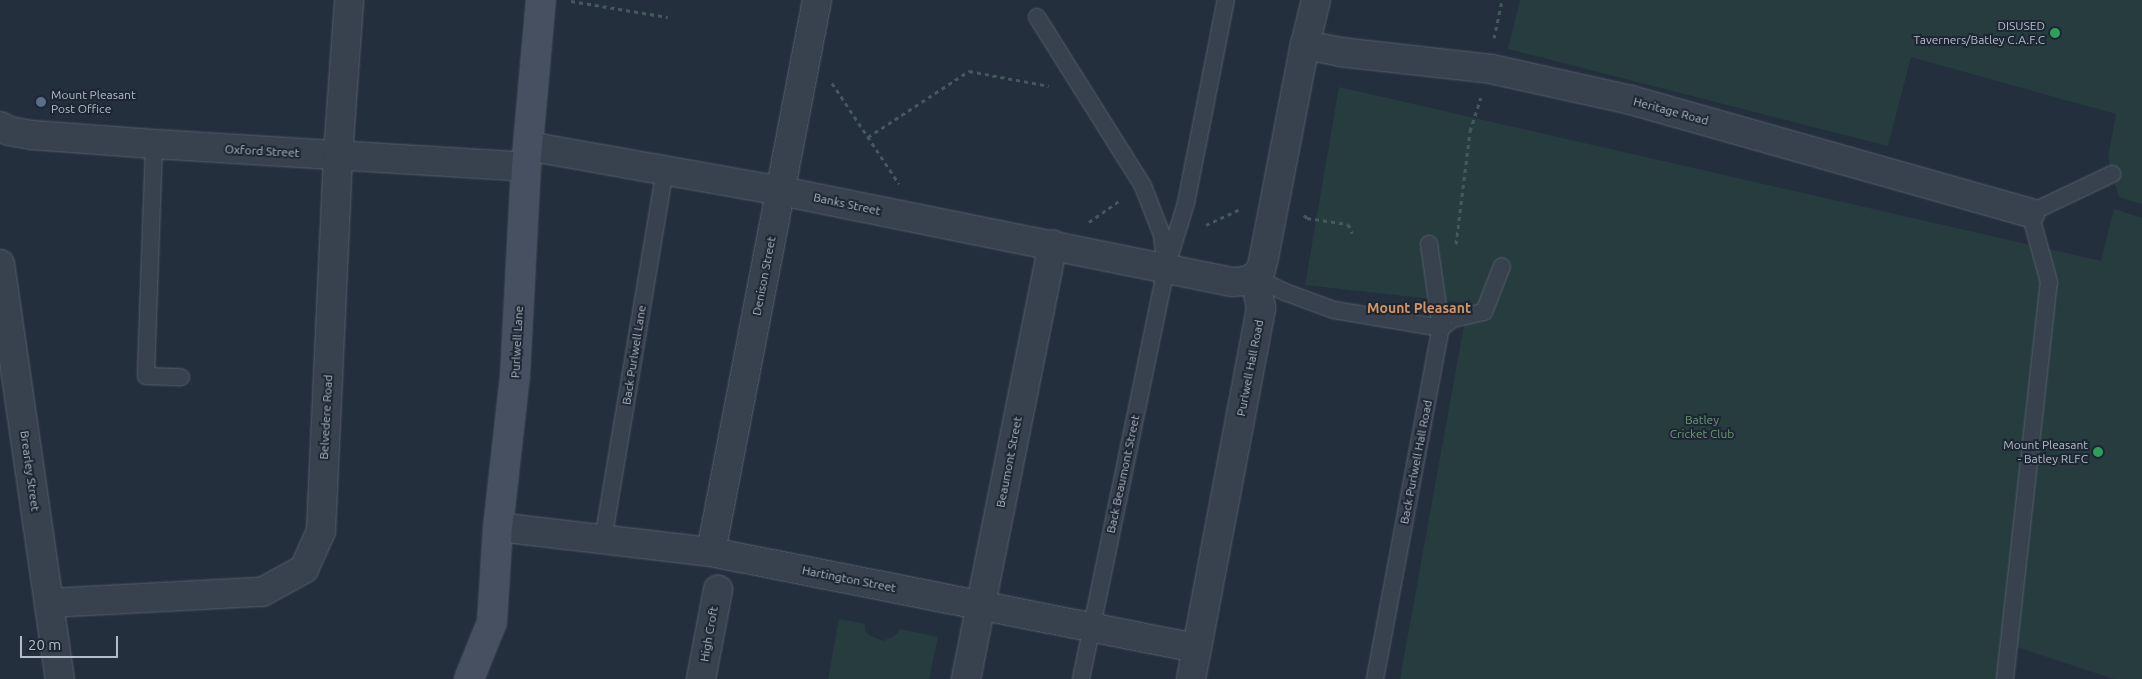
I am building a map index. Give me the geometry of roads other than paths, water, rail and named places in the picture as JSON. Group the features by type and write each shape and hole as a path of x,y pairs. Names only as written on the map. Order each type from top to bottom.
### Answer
{"street":[{"name":"Belvedere Road","path":"49,603 262,592 304,569 321,531 338,155 349,0"},
{"name":"Purlwell Lane","path":"469,679 492,622 498,527 515,376 527,156 541,0"},
{"name":"Denison Street","path":"711,552 817,0"},
{"path":"1255,277 1261,269 1264,257 1275,193 1316,0"},
{"name":"Heritage Road","path":"1305,45 1340,52 1491,70 1631,100 2030,213"},
{"name":"Oxford Street","path":"0,126 9,131 32,135 338,155 527,156"},
{"name":"Banks Street","path":"527,156 665,170 781,191 1232,282 1245,281 1255,277"},
{"name":"Beaumont Street","path":"966,679 1053,246"},
{"name":"Brearley Street","path":"0,264 60,679"},
{"name":"Purlwell Hall Road","path":"1192,679 1261,308 1255,277"},
{"name":"Hartington Street","path":"498,527 711,552 1197,648"},
{"name":"High Croft","path":"701,679 718,590"}],"lane":[{"path":"1166,268 1186,202 1226,0"},
{"path":"1037,17 1143,186 1162,235 1166,268"},
{"path":"154,144 146,376 181,377"},
{"name":"Back Purlwell Lane","path":"604,540 665,170"},
{"path":"2004,679 2049,282 2030,213 2112,174"},
{"name":"Back Purlwell Hall Road","path":"1375,679 1441,328 1429,244"},
{"path":"1255,277 1285,292 1334,310 1441,328 1453,319 1484,312 1502,266"},
{"name":"Back Beaumont Street","path":"1081,679 1166,268"}],"place":[{"name":"DISUSED Taverners/Batley C.A.F.C","path":"2055,33"},
{"name":"Mount Pleasant Post Office","path":"41,102"},
{"name":"Mount Pleasant - Batley RLFC","path":"2098,452"}],"district":[{"name":"Mount Pleasant","path":"1419,308"}],"park label":[{"name":"Batley Cricket Club","path":"1702,427"}]}
